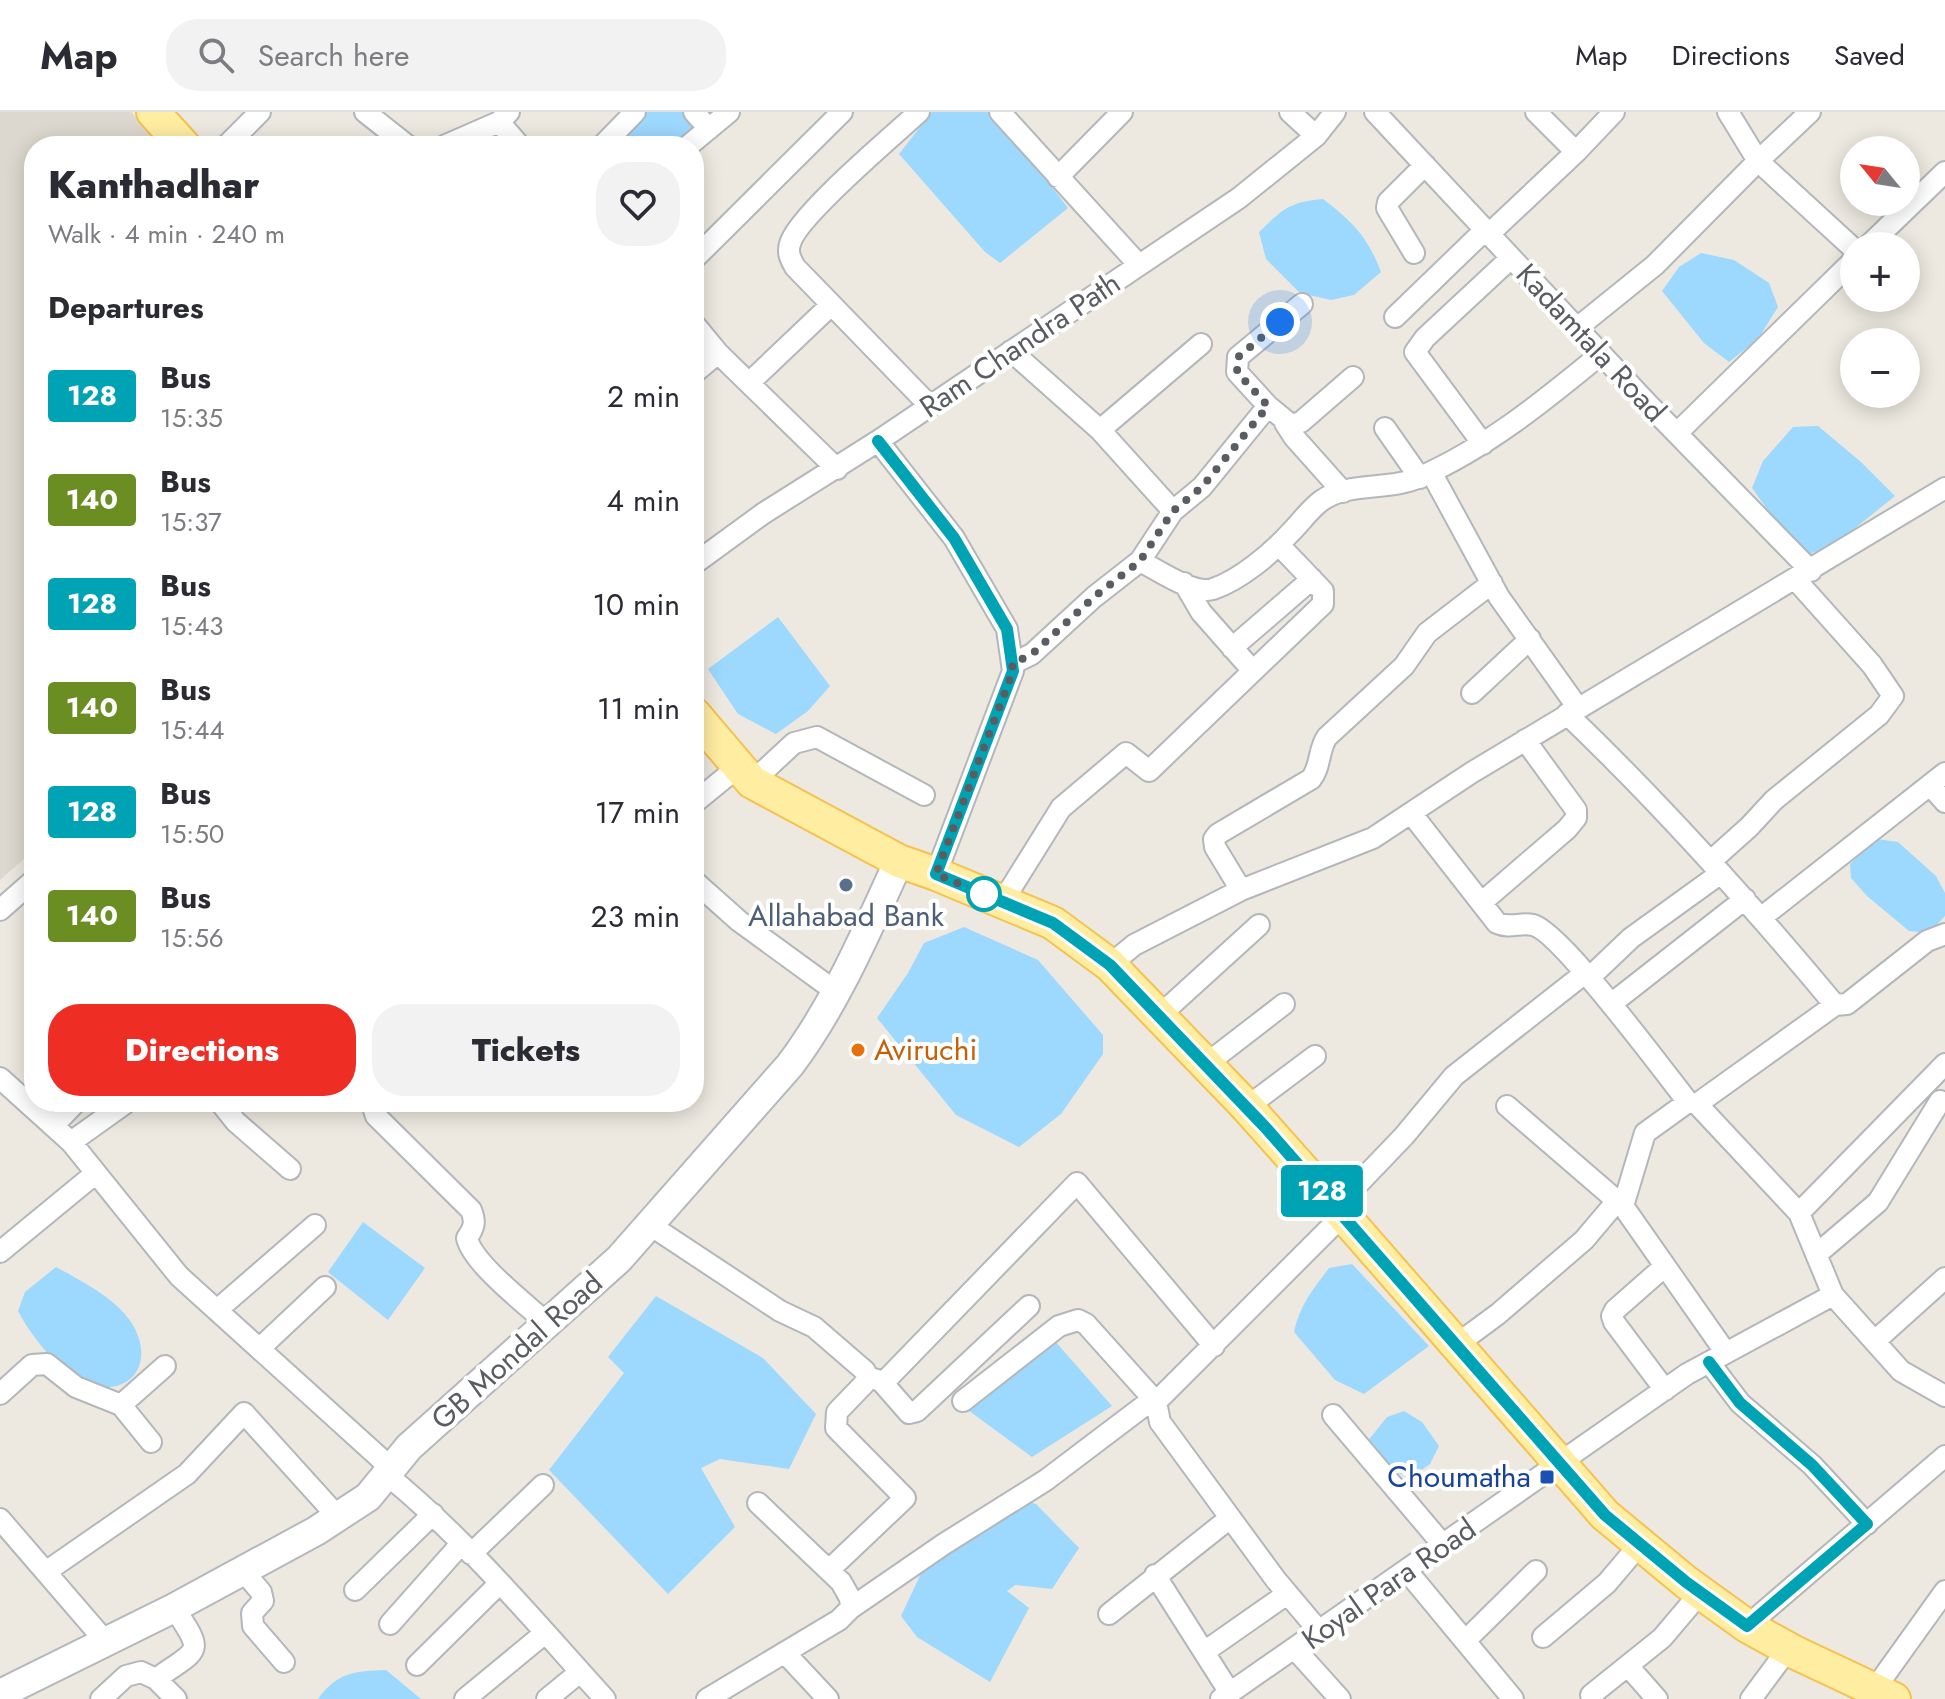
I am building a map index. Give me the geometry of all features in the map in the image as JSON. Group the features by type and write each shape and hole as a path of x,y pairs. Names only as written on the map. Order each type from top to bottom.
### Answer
{"main road":[{"path":"153,112 175,136"},
{"path":"704,726 745,774 899,861 1053,923 1110,965 1247,1107 1605,1515 1747,1626 1884,1694"}],"street":[{"path":"236,136 260,112"},
{"path":"365,112 395,136"},
{"path":"612,136 635,112"},
{"path":"694,112 709,129"},
{"path":"700,136 729,112"},
{"path":"704,249 842,112"},
{"path":"919,112 820,203 794,234 789,245 790,258 795,267 930,406"},
{"path":"1058,177 1122,112"},
{"path":"1290,112 1316,136"},
{"name":"Ram Chandra Path","path":"704,557 764,513 837,469 1239,198 1316,136 1335,112"},
{"name":"Kadamtala Road","path":"1375,112 1677,433 1803,575 1893,696 1879,715 1774,800 1716,867"},
{"path":"1536,112 1576,152"},
{"path":"1395,317 1576,152 1614,112"},
{"path":"1728,112 1758,161 1840,236"},
{"path":"1577,328 1655,265 1810,112"},
{"path":"1005,114 1138,264"},
{"path":"465,136 504,117 514,136"},
{"path":"1414,253 1387,208 1388,202 1425,165"},
{"path":"1883,232 1945,172"},
{"path":"1483,444 1415,352 1425,338 1511,258"},
{"path":"1677,433 1840,274"},
{"path":"1302,304 1238,357 1237,372 1343,492"},
{"path":"749,383 831,305"},
{"path":"704,336 837,469"},
{"path":"1100,430 1201,344"},
{"path":"1011,351 1100,430 1173,511"},
{"path":"704,365 718,353"},
{"path":"1140,561 1194,589 1211,589 1256,564 1321,501 1343,492 1400,485 1425,475 1483,444 1601,354"},
{"path":"1285,423 1301,422 1353,377"},
{"path":"1012,664 1032,654 1094,597 1140,561 1173,511 1202,487 1268,406"},
{"path":"1385,428 1425,475 1573,711 1762,917 1835,1005"},
{"path":"878,441 954,538 1007,629 1013,671 936,874"},
{"path":"1110,965 1134,945 1241,890 1373,838 1677,647 1942,496"},
{"path":"1003,901 1061,808 1126,753 1149,771 1323,604 1323,591 1279,545"},
{"path":"1232,648 1312,579"},
{"path":"1184,583 1201,612 1253,671"},
{"path":"1241,890 1215,847 1214,839 1218,834 1311,779 1317,772 1320,751 1327,737 1404,666 1427,633 1492,583"},
{"path":"1472,693 1530,639"},
{"path":"704,797 794,743 817,737 924,795"},
{"path":"1481,903 1576,818 1576,810 1525,740"},
{"path":"1762,917 1938,779 1945,802"},
{"path":"1411,813 1497,923 1506,927 1534,925 1545,932 1587,976 1692,1103 1799,1213 1833,1295 1901,1371 1945,1396"},
{"name":"GB Mondal Road","path":"0,1694 174,1608 338,1517 368,1497 409,1447 619,1259 790,1065 835,991 899,861"},
{"path":"707,1699 839,1620 851,1608 944,1544 1046,1480 1154,1400 1214,1346 1340,1211 1454,1076 1587,976 1716,867"},
{"path":"0,910 24,889"},
{"path":"704,890 739,921 835,991"},
{"path":"1611,1004 1745,899"},
{"path":"1159,1016 1259,925"},
{"path":"1456,1345 1498,1314 1584,1240 1620,1203 1645,1133 1835,1005 1847,1004 1927,941 1945,934"},
{"path":"1205,1065 1284,1004"},
{"path":"1247,1107 1315,1056"},
{"path":"1799,1213 1945,1064"},
{"path":"0,1078 24,1100"},
{"path":"1817,1254 1878,1202 1940,1101"},
{"path":"1507,1106 1620,1203 1665,1266 1718,1357 1740,1403 1812,1465 1867,1524"},
{"path":"38,1112 71,1142 179,1276 260,1348 433,1514 605,1699"},
{"path":"53,1126 66,1112"},
{"path":"71,1142 113,1112"},
{"path":"228,1112 290,1169"},
{"path":"375,1112 471,1210 475,1219 474,1229 467,1238 470,1249 506,1287 548,1324"},
{"path":"0,1252 96,1173"},
{"path":"829,1570 905,1498 836,1428 837,1412 864,1384 874,1379 887,1379 1077,1183 1214,1346"},
{"path":"217,1310 315,1225"},
{"path":"650,1225 780,1311 814,1327 909,1413 917,1411 1029,1306"},
{"path":"1665,1266 1612,1316 1665,1390"},
{"path":"1875,1341 1945,1278"},
{"path":"260,1348 325,1287"},
{"name":"Koyal Para Road","path":"1226,1696 1665,1390 1718,1357 1833,1295"},
{"path":"963,1401 1059,1326 1078,1320 1086,1324 1154,1400 1160,1422 1287,1594 1319,1631"},
{"path":"0,1394 32,1365 47,1364 76,1387 121,1405 151,1442"},
{"path":"121,1405 165,1366"},
{"path":"47,1571 187,1474 244,1413 338,1517"},
{"path":"1333,1415 1444,1546"},
{"path":"1747,1626 1945,1456"},
{"path":"390,1624 466,1549 543,1485"},
{"path":"758,1503 829,1570 850,1598 851,1608"},
{"path":"355,1590 433,1514"},
{"path":"1109,1614 1230,1518"},
{"path":"0,1519 106,1642"},
{"path":"1543,1637 1607,1583 1640,1544"},
{"path":"243,1571 261,1592 263,1601 252,1613 253,1626 284,1662"},
{"path":"1407,1571 1513,1699"},
{"path":"1465,1641 1536,1571"},
{"path":"1155,1575 1204,1652 1226,1696"},
{"path":"417,1665 499,1584"},
{"path":"1884,1694 1945,1591"},
{"path":"1591,1695 1662,1638 1701,1592"},
{"path":"1204,1652 1287,1594"},
{"path":"156,1679 196,1647 195,1639 174,1608"},
{"path":"465,1699 545,1633"},
{"path":"1295,1649 1340,1699"},
{"path":"1751,1699 1788,1649"},
{"path":"785,1653 828,1699"},
{"path":"1628,1666 1657,1699"},
{"path":"101,1699 126,1676 141,1672 156,1679 176,1699"},
{"path":"547,1699 580,1672"}],"shaded area":[{"path":"0,112 131,112 152,136 24,136 24,859 0,880"}],"water":[{"path":"644,112 683,112 700,128 691,136 624,136"},
{"path":"932,112 989,112 1001,121 1068,208 1000,263 985,252 899,154"},
{"path":"1323,199 1358,231 1371,249 1381,272 1354,295 1331,300 1300,293 1266,259 1259,232 1287,208"},
{"path":"1701,253 1734,260 1769,283 1778,307 1758,339 1729,362 1704,343 1662,291 1679,267"},
{"path":"1818,426 1895,496 1833,546 1809,554 1772,516 1752,488 1763,461 1793,427"},
{"path":"778,617 830,686 808,711 776,734 738,714 708,669"},
{"path":"1877,839 1898,842 1936,876 1945,893 1945,916 1929,933 1909,931 1867,896 1851,878 1850,864"},
{"path":"964,927 1038,960 1103,1035 1103,1054 1061,1114 1019,1147 956,1115 877,1018 924,943"},
{"path":"363,1222 425,1268 388,1320 328,1272"},
{"path":"1352,1264 1429,1346 1364,1394 1335,1380 1294,1332 1303,1306 1329,1268"},
{"path":"56,1267 110,1300 134,1327 141,1357 131,1378 122,1384 95,1386 71,1375 44,1350 18,1311 25,1292"},
{"path":"656,1296 763,1358 816,1414 789,1469 720,1459 701,1468 735,1527 668,1594 549,1470 624,1373 608,1357"},
{"path":"1047,1332 1112,1406 1032,1457 957,1402"},
{"path":"1404,1411 1422,1422 1439,1446 1430,1464 1410,1478 1383,1466 1367,1442 1387,1417"},
{"path":"1012,1497 1036,1504 1079,1548 1052,1589 1015,1585 1007,1591 1029,1608 990,1682 917,1637 901,1616 924,1567"},
{"path":"386,1670 421,1699 318,1699 340,1678 365,1671"}],"bus line":[{"name":"128","path":"878,441 954,538 1007,629 1013,671 936,874 1053,923 1110,965 1265,1127 1605,1515 1686,1582 1747,1626 1867,1524 1812,1465 1740,1403 1709,1362"}],"place":[{"name":"Allahabad Bank","path":"846,885"},
{"name":"Aviruchi","path":"858,1050"},
{"name":"Choumatha","path":"1547,1477"}],"route":[{"path":"984,894 936,874 1013,671 1012,664 1032,654 1094,597 1140,561 1173,511 1202,487 1268,406 1237,372 1236,366 1238,357 1280,322"}]}
